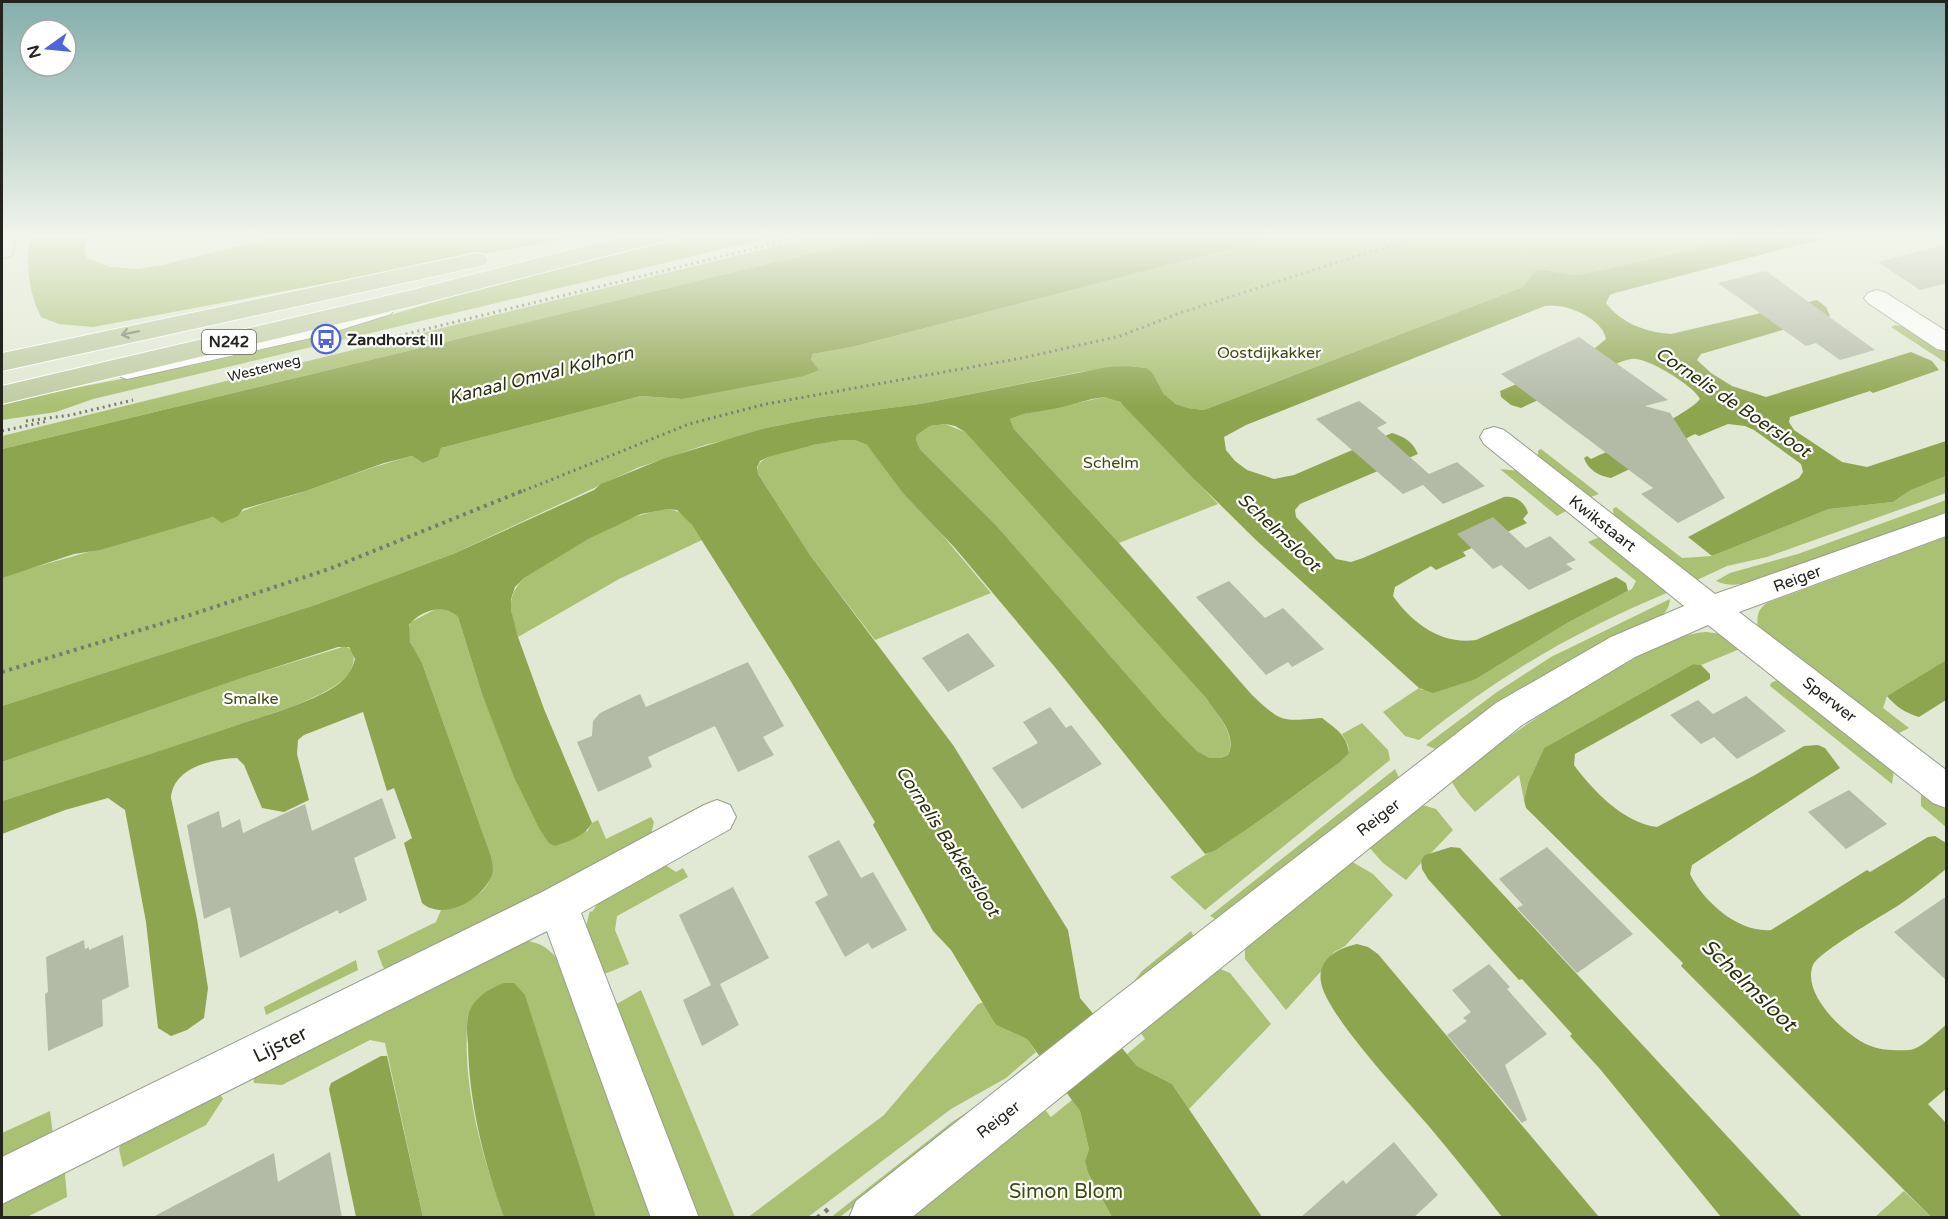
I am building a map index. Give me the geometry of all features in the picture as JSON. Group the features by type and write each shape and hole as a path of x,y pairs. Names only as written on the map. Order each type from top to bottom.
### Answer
{"main road":[{"name":"N242","path":"2,362 323,293"},
{"name":"N242","path":"2,396 433,293"}],"street":[{"path":"1877,298 1947,343"},
{"name":"Kwikstaart","path":"1494,437 1684,588 1713,608"},
{"name":"Reiger","path":"873,1218 1126,1015 1509,714 1623,647 1713,608 1947,524"},
{"name":"Sperwer","path":"1713,608 1947,791"},
{"name":"Lijster","path":"2,1181 558,905 717,817"},
{"path":"558,905 675,1218"}],"path":[{"path":"384,339 574,293"},
{"path":"2,672 190,615 329,569 689,424 766,404 1022,358 1120,336 1177,314 1243,293"},
{"path":"2,431 141,398"},
{"path":"13,423 71,415"}],"green space":[{"path":"32,293 275,293 93,327 59,324 41,317"},
{"path":"465,293 539,293 93,399 56,412 2,420 2,402 199,364 313,338"},
{"path":"585,293 648,293 2,449 2,436"},
{"name":"Oostdijkakker","path":"1061,293 1508,293 1204,410 1176,404 1164,394 1152,372 1147,368 1128,366 1080,372 920,404 821,417 766,428 744,436 705,445 637,468 453,554 318,604 2,706 3,576 213,517 222,522 254,507 412,456 423,463 438,457 441,448 641,396 682,399 811,360 811,354 852,347"},
{"path":"1895,325 1912,328 1946,349 1946,363 1891,327"},
{"name":"Schelm","path":"1105,397 1114,399 1127,407 1218,504 1119,543 1014,429 1010,419"},
{"path":"945,424 965,432 1206,698 1228,732 1230,747 1228,755 1221,758 1210,758 1197,751 1163,716 995,524 920,449 916,440 917,435 930,426"},
{"path":"842,440 855,440 867,445 991,593 875,640 810,555 758,474 758,465 768,457"},
{"path":"1541,449 1599,494 1581,497 1538,464 1538,451"},
{"path":"1500,469 1520,471 1564,504 1566,511 1557,516"},
{"path":"1946,476 1946,493 1767,557 1727,566 1697,580 1673,570 1614,523 1613,509 1616,507 1682,558 1712,556 1829,509 1893,502 1911,490"},
{"path":"1946,500 1946,512 1766,577 1735,585 1716,581 1730,573 1798,554"},
{"path":"668,509 684,516 702,540 619,579 518,637 511,599 524,578 575,546 611,527 649,513"},
{"path":"1946,537 1946,660 1887,696 1883,708 1909,728 1897,734 1758,630 1759,612 1767,603"},
{"path":"1597,538 1608,539 1669,592 1601,623 1538,657 1479,695 1419,740 1405,736 1383,712 1419,688 1422,690 1476,679 1569,622 1632,589 1636,581 1588,542"},
{"path":"1670,599 1668,607 1657,619 1614,637 1545,676 1435,749 1426,745 1497,692 1551,657"},
{"path":"445,608 453,611 458,617 489,710 587,832 592,823 598,820 606,839 651,817 654,822 649,843 391,974 383,967 377,951 436,922 441,910 480,894 486,887 492,868 491,856 422,663 413,648 408,633 411,622 436,609"},
{"path":"1706,632 1722,634 1747,646 1701,665 1693,664 1544,748 1528,783 1524,800 1519,775 1475,812 1450,779 1534,719 1599,678 1663,644 1684,636"},
{"name":"Smalke","path":"346,646 354,656 349,673 339,683 314,697 200,738 2,801 2,762 242,678"},
{"path":"1781,678 1895,763 1892,784 1770,686 1771,683"},
{"path":"1362,723 1388,750 1390,760 1205,910 1170,877 1256,823 1339,763 1349,752 1342,734"},
{"path":"1395,769 1399,778 1219,921 1210,916"},
{"path":"1928,789 1946,803 1946,827 1921,806 1921,795"},
{"path":"1419,804 1436,809 1453,830 1421,860 1406,880 1383,863 1368,846"},
{"path":"1349,860 1373,874 1393,895 1345,946 1334,952 1324,964 1323,969 1286,1010 1245,959 1245,944"},
{"path":"662,863 676,872 683,868 688,877 617,916 615,930 629,964 600,974 585,930 590,911 592,912 598,903"},
{"path":"1191,931 1195,939 1128,989 1142,971"},
{"path":"519,940 546,948 566,970 657,1217 596,1217 525,996 468,1014 467,1066 470,1092 481,1143 504,1217 423,1217 385,1043 370,1040 282,1085 254,1083 253,1075"},
{"path":"356,960 358,970 266,1015 264,1007"},
{"path":"1218,968 1230,973 1271,1024 1189,1109 1172,1084 1137,1066 1127,1054 1145,1039 1140,1032"},
{"path":"641,990 735,1217 693,1217 615,1005"},
{"path":"984,1002 996,1025 1027,1039 1036,1052 1006,1078 951,1109 808,1217 747,1218 884,1115 978,1004"},
{"path":"1002,1090 840,1217 830,1218 952,1122"},
{"path":"219,1093 223,1099 206,1125 123,1167 119,1149 124,1134"},
{"name":"Simon Blom","path":"1072,1100 1080,1111 1089,1149 1085,1161 1088,1173 1112,1217 911,1218 1044,1109 1051,1117"},
{"path":"50,1111 53,1135 49,1143 2,1166 2,1133"},
{"path":"64,1164 67,1197 27,1217 2,1218 2,1196"},
{"path":"1904,1191 1931,1217 1874,1218"}],"water":[{"name":"Kanaal Omval Kolhorn","path":"648,293 1061,293 852,347 812,354 811,360 819,370 804,376 682,399 641,396 441,448 438,457 423,463 412,456 384,463 306,491 243,509 238,516 222,523 213,517 100,550 74,554 2,578 2,449"},
{"path":"1508,293 1615,293 1610,295 1606,303 1627,322 1653,331 1671,334 1817,300 1826,307 1830,316 1701,354 1697,360 1711,373 1732,386 1766,397 1911,352 1932,361 1939,370 1873,393 1870,391 1790,417 1789,422 1794,430 1842,462 1867,467 1946,441 1946,476 1911,490 1893,502 1829,509 1712,556 1688,537 1799,478 1803,472 1801,464 1754,430 1745,426 1728,424 1699,436 1695,434 1679,442 1682,444 1611,478 1594,472 1584,458 1587,456 1591,459 1650,431 1681,414 1700,399 1690,387 1671,374 1643,360 1634,359 1618,363 1521,408 1511,405 1501,397 1500,391 1589,353 1606,339 1598,324 1590,318 1572,309 1553,305 1545,306 1246,425 1224,437 1226,450 1235,461 1247,470 1274,479 1294,475 1392,433 1411,443 1418,454 1300,504 1295,510 1296,517 1336,559 1351,562 1363,558 1504,497 1516,498 1522,503 1528,513 1523,519 1527,523 1463,552 1466,556 1436,570 1431,566 1395,587 1393,596 1409,615 1428,630 1439,635 1463,641 1476,640 1616,577 1626,583 1628,591 1569,622 1476,679 1433,693 1419,688 1257,541 1120,402 1105,397 1092,399 1010,419 1014,429 1119,543 1252,695 1270,711 1283,718 1298,720 1322,718 1340,732 1346,741 1349,753 1339,763 1256,823 1214,851 1205,854 1054,666 955,548 903,493 867,445 855,440 842,440 813,445 760,461 757,467 758,474 810,555 953,745 1068,930 1080,998 1137,1066 1172,1084 1262,1217 1112,1217 1088,1173 1085,1161 1089,1149 1080,1111 1027,1039 996,1025 951,950 933,931 873,825 875,822 790,680 692,525 677,510 668,509 641,514 588,539 524,578 515,587 511,599 511,610 518,637 544,709 592,823 581,835 571,840 555,846 549,843 540,830 514,777 482,694 458,617 446,610 432,610 419,616 409,625 410,642 422,663 493,866 493,873 487,884 472,899 462,905 441,910 422,903 404,843 412,838 394,788 387,791 363,712 304,735 298,740 297,754 309,800 284,812 262,808 244,765 237,758 205,763 186,772 178,779 171,798 197,919 208,988 204,1018 187,1030 171,1036 158,1028 146,922 125,810 108,798 65,810 2,834 2,801 307,701 341,682 350,671 355,659 349,647 338,647 2,762 2,706 318,604 453,554 594,490 601,484 665,458 766,428 821,417 920,404 1108,367 1147,368 1152,372 1164,394 1176,404 1204,410","holes":["945,424 955,426 965,432 1206,698 1228,732 1230,740 1228,755 1221,758 1210,758 1197,751 1163,716 995,524 920,449 916,440 917,435 930,426"]},
{"path":"1946,660 1946,700 1919,717 1901,709 1887,696"},
{"name":"Schelmsloot","path":"1693,664 1701,665 1710,674 1710,679 1575,754 1574,765 1610,804 1633,819 1657,827 1804,746 1818,745 1825,748 1840,768 1692,865 1690,874 1704,895 1734,921 1759,930 1771,930 1867,870 1870,872 1928,837 1935,836 1946,843 1946,869 1899,905 1852,934 1818,959 1813,965 1811,976 1813,988 1827,1012 1848,1032 1872,1047 1894,1050 1914,1049 1946,1025 1946,1089 1928,1104 1946,1123 1946,1217 1931,1217 1681,966 1683,963 1526,808 1524,800 1528,783 1544,748"},
{"path":"1451,847 1460,848 1802,1217 1721,1217 1600,1069 1570,1036 1572,1034 1522,979 1519,980 1428,879 1422,869 1421,860 1425,855"},
{"path":"1357,944 1368,947 1378,954 1599,1217 1502,1217 1437,1136 1367,1055 1326,996 1321,982 1322,967 1336,952"},
{"path":"504,983 514,983 525,995 596,1217 504,1217 502,1212 483,1150 474,1108 467,1020 469,1012 479,997"},
{"path":"381,1056 387,1056 423,1217 356,1217 329,1089 331,1083"}],"building":[{"path":"1732,293 1796,293 1875,350 1840,360 1816,343 1806,346"},
{"path":"1579,337 1668,400 1645,406 1670,413 1725,498 1678,523 1641,494 1653,488 1501,374"},
{"path":"1359,401 1387,423 1377,428 1429,474 1457,462 1485,486 1443,504 1423,485 1403,494 1316,419"},
{"path":"1493,517 1526,548 1550,536 1576,560 1566,564 1573,569 1529,590 1501,565 1493,569 1457,534"},
{"path":"1229,581 1265,618 1283,608 1324,649 1292,667 1288,662 1266,675 1196,597"},
{"path":"968,633 995,666 948,692 922,658"},
{"path":"748,662 784,726 763,737 774,755 738,772 715,726 648,757 652,767 598,792 577,742 592,736 593,721 600,713 640,694 646,707"},
{"path":"1746,696 1786,731 1737,759 1714,737 1701,744 1670,715 1698,700 1713,714"},
{"path":"1050,707 1066,728 1071,725 1102,764 1022,809 992,768 1038,743 1023,722"},
{"path":"1849,790 1887,824 1846,849 1808,812"},
{"path":"382,798 396,838 354,858 367,900 339,914 338,910 240,958 230,907 204,919 187,825 219,811 222,828 240,819 243,833 305,804 312,831"},
{"path":"839,840 861,878 873,872 907,930 872,949 868,943 845,957 815,902 828,895 808,856"},
{"path":"1547,847 1633,934 1577,973 1517,908 1523,905 1499,879"},
{"path":"733,887 769,958 720,984 739,1025 702,1046 683,1000 711,985 679,915"},
{"path":"1947,896 1947,981 1894,932"},
{"path":"123,935 129,987 102,1000 103,1026 48,1051 46,957 84,940 85,949 89,947 89,950"},
{"path":"1489,964 1510,987 1507,989 1547,1034 1505,1065 1527,1120 1522,1123 1447,1035 1467,1021 1463,1018 1471,1012 1452,990"},
{"path":"1394,1142 1438,1195 1413,1218 1300,1218 1343,1180 1346,1184"},
{"path":"330,1152 342,1218 151,1218 274,1153 278,1182"}],"place":[{"name":"Zandhorst III","path":"326,339"}],"water label":[{"name":"Cornelis de Boersloot","path":"1733,402"},
{"name":"Cornelis Bakkersloot","path":"948,841"}]}
